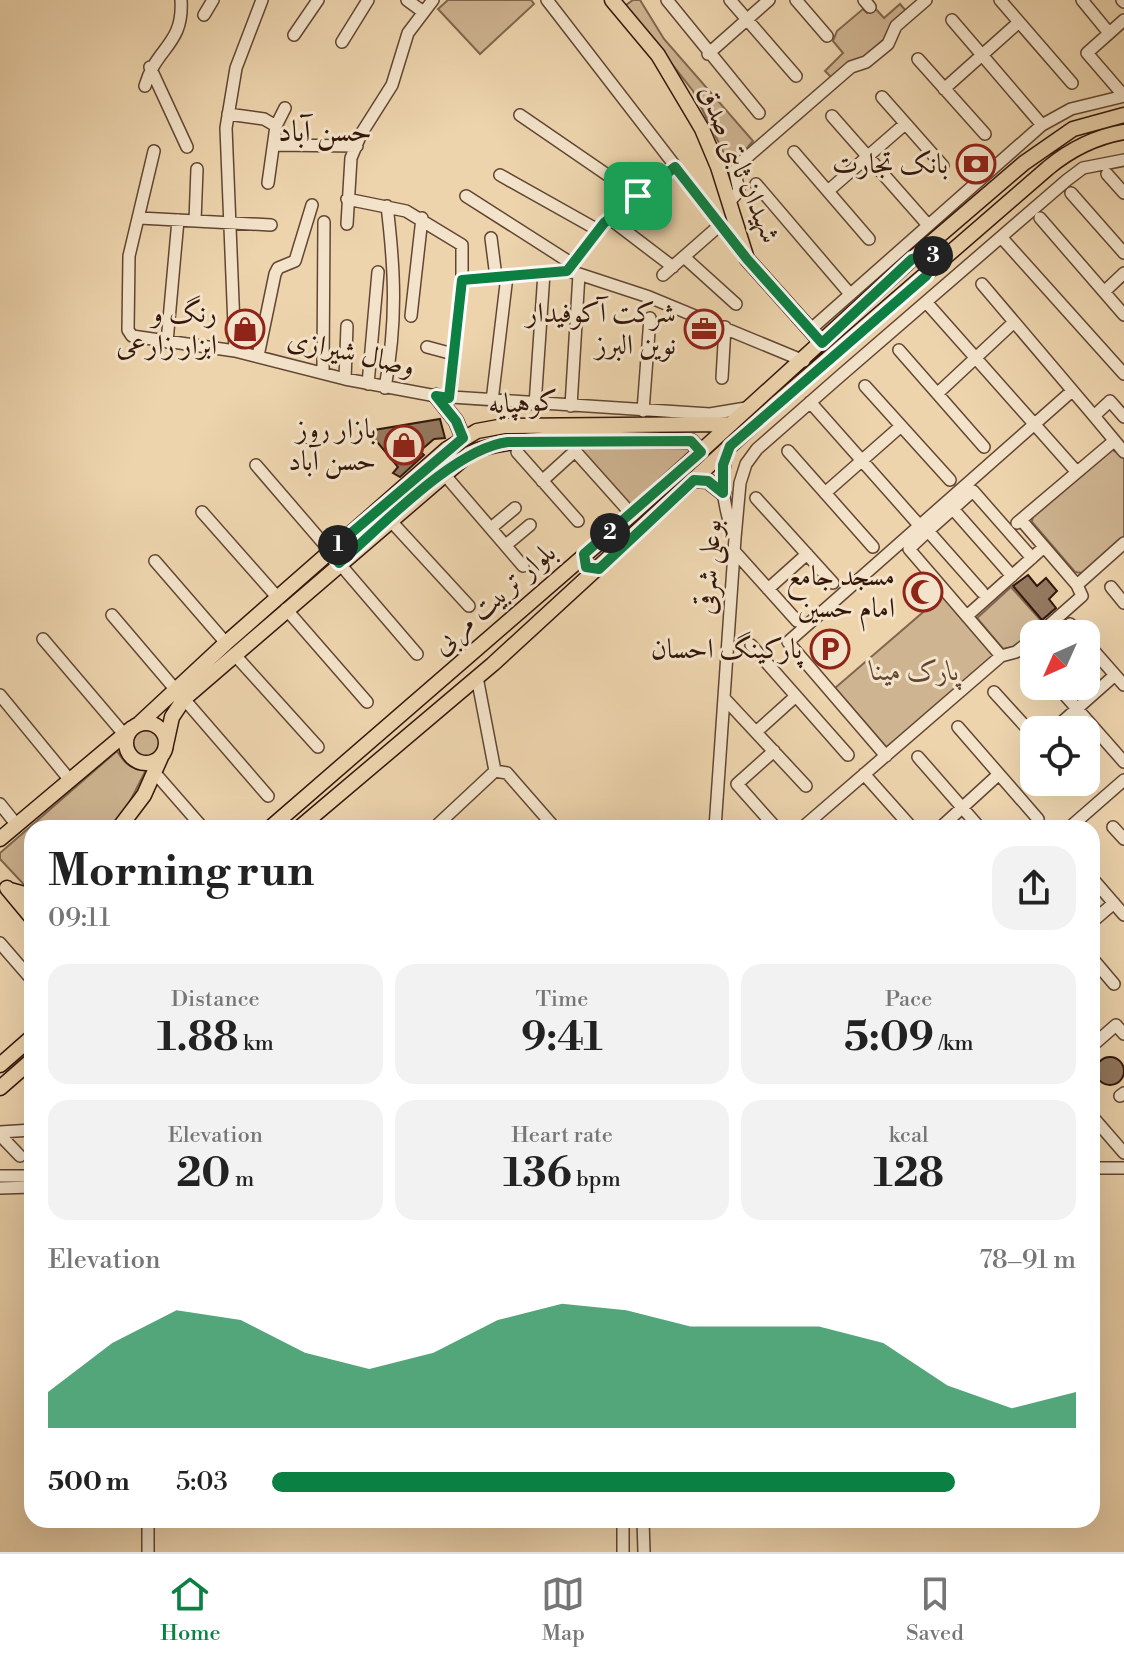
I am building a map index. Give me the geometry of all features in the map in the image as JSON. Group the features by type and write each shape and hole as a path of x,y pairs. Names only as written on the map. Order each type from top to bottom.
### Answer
{"main road":[{"name":"شهیدان ثابتی صدق","path":"618,2 682,92 702,129 730,201 747,259 822,343"},
{"name":"بلوار تربیت مربی","path":"286,820 584,554 696,446 751,407 912,259 1048,145 1073,129 1124,115"},
{"name":"بلوار تربیت مربی","path":"308,820 477,677 599,569 730,446 1067,153 1124,132"},
{"path":"912,259 925,254 934,256 935,263 926,276"},
{"path":"442,397 463,438"},
{"name":"کوهپایه","path":"335,557 389,519 469,454 495,443 731,424"},
{"path":"696,446 710,439 712,434 706,425"},
{"name":"کوهپایه","path":"0,839 132,728 180,694 463,438 490,427 696,446"},
{"path":"694,480 708,481 723,493"},
{"path":"584,554 586,567 599,569"},
{"name":"کوهپایه","path":"126,820 155,773 180,694"},
{"path":"152,724 162,731 163,753 143,763 132,757 126,740 132,728 152,724"},
{"path":"3,885 24,893"},
{"path":"3,885 24,909"},
{"path":"0,1065 24,1044"},
{"path":"15,1052 24,1058"},
{"path":"0,1088 24,1067"}],"street":[{"path":"145,86 150,67 179,31 181,0"},
{"path":"204,15 213,0"},
{"path":"235,351 226,128 236,68 262,0"},
{"path":"294,35 318,0"},
{"path":"342,42 368,0"},
{"path":"407,0 422,11"},
{"path":"347,224 351,158 392,85 408,33 433,0"},
{"path":"547,0 747,259"},
{"path":"667,0 759,113"},
{"path":"730,0 796,76"},
{"path":"708,54 769,0"},
{"path":"796,0 827,36"},
{"path":"730,201 739,191 738,165 851,67 866,62 888,44 896,26 926,0"},
{"path":"1000,0 1072,83"},
{"path":"1082,0 1109,33"},
{"path":"952,20 1042,125"},
{"path":"810,330 1042,125 1071,109 1124,96 1087,53 1124,20"},
{"path":"944,89 1019,22"},
{"path":"918,59 985,134"},
{"path":"150,67 187,147"},
{"path":"882,97 943,166"},
{"path":"268,183 276,126 285,108"},
{"path":"228,114 264,119 276,126"},
{"path":"520,115 638,196"},
{"path":"832,116 928,225"},
{"path":"828,191 905,124"},
{"path":"274,145 357,146"},
{"path":"154,151 140,218 271,225"},
{"path":"794,152 869,239"},
{"name":"بوعلی شرقی","path":"716,820 735,538 740,483 746,464 757,449 810,402 1083,168 1124,160"},
{"path":"571,406 572,269 598,230 675,167"},
{"path":"195,221 197,169"},
{"path":"1107,174 1124,193"},
{"path":"500,175 598,230"},
{"path":"756,184 850,294"},
{"path":"1071,193 1124,253"},
{"path":"466,196 572,269 725,327 804,361"},
{"path":"347,199 387,206 422,218 459,240 463,252 462,280 453,354 442,397"},
{"path":"258,356 275,274 278,268 295,261 312,205"},
{"path":"385,388 394,340 396,281 387,206"},
{"name":"وصال شیرازی","path":"140,218 129,256 128,330 132,336 235,351 385,388 442,397 710,414 751,407"},
{"path":"411,316 422,218"},
{"path":"1040,218 1124,315"},
{"path":"610,219 673,267"},
{"path":"167,342 178,220"},
{"path":"323,373 324,222"},
{"path":"663,275 720,225"},
{"path":"1001,237 1124,374"},
{"path":"491,238 502,276 492,401"},
{"path":"684,257 736,304"},
{"path":"462,280 572,269"},
{"path":"368,384 378,272"},
{"path":"535,405 544,273"},
{"path":"1104,292 1124,273"},
{"path":"982,284 1124,452"},
{"path":"926,302 1075,470"},
{"path":"643,411 650,318"},
{"path":"938,393 1013,323"},
{"path":"345,379 347,326"},
{"path":"722,378 725,327"},
{"path":"427,347 453,354"},
{"path":"899,350 984,447"},
{"path":"865,386 950,480"},
{"path":"886,756 788,642 924,528 1072,391"},
{"path":"1094,416 1110,401 1124,417"},
{"path":"810,402 982,592"},
{"path":"825,493 901,426"},
{"path":"542,481 585,438 625,507"},
{"path":"1008,530 1075,470 1114,441"},
{"path":"730,446 723,465 723,493 735,538"},
{"path":"788,451 873,547"},
{"path":"517,452 578,521"},
{"path":"256,465 417,654"},
{"path":"444,474 523,566"},
{"path":"1001,656 909,549 924,528 973,491 1032,558"},
{"path":"756,498 833,583"},
{"path":"491,528 515,508"},
{"path":"953,509 1012,576"},
{"path":"202,512 367,702"},
{"path":"389,519 469,606"},
{"path":"1021,520 1077,585 1082,596 1055,620"},
{"path":"506,545 530,525"},
{"path":"1077,585 1124,543"},
{"path":"968,615 1044,547"},
{"path":"735,552 797,621"},
{"path":"768,589 807,554"},
{"path":"155,561 318,747"},
{"path":"1111,587 1124,603"},
{"path":"112,615 268,796"},
{"path":"43,639 132,728"},
{"path":"751,645 848,755"},
{"path":"811,820 1001,656 1020,649"},
{"path":"1100,658 1124,685"},
{"path":"1069,716 1115,675"},
{"path":"477,677 495,771"},
{"path":"994,692 1020,721"},
{"path":"0,695 69,779"},
{"path":"756,732 796,696"},
{"path":"724,698 806,786"},
{"path":"1069,700 1124,762"},
{"path":"958,727 1038,819"},
{"path":"769,820 737,784 774,751"},
{"path":"918,757 973,820"},
{"path":"443,820 495,771"},
{"path":"495,771 507,773 548,820"},
{"path":"155,773 196,820"},
{"path":"864,774 905,820"},
{"path":"949,820 999,774"},
{"path":"1078,820 1124,780"},
{"path":"0,804 16,824"},
{"path":"1113,827 1124,839"},
{"path":"1100,887 1124,915"},
{"path":"1100,915 1114,903"},
{"path":"0,943 24,971"},
{"path":"1100,967 1114,984"},
{"path":"1100,1039 1116,1025 1124,1034"},
{"path":"1100,1129 1124,1153"},
{"path":"0,1134 24,1131"},
{"path":"0,1134 20,1156"},
{"path":"1100,1168 1124,1168"},
{"path":"0,1176 24,1176"},
{"path":"0,1188 24,1187"},
{"path":"148,1528 148,1552"},
{"path":"623,1528 623,1552"},
{"path":"643,1528 644,1552"}],"green space":[{"path":"448,0 531,0 534,4 480,54 438,9"},
{"path":"640,0 664,39 753,141 731,167 693,91 626,5"},
{"path":"900,4 907,12 873,49 832,78 825,71 843,53 833,41 837,31 863,9 867,13 874,7 884,18"},
{"path":"577,447 694,449 632,507"},
{"path":"1111,449 1124,457 1124,537 1082,573 1075,572 1032,522 1033,513 1071,478 1082,475"},
{"path":"1011,587 1040,620 1020,620 1020,644 1003,649 977,618"},
{"name":"پارک مینا","path":"943,595 995,655 887,748 835,688"},
{"path":"145,728 156,732 160,743 156,754 145,758 134,754 130,743 134,732"},
{"path":"117,751 129,765 147,768 124,813 116,820 38,820"},
{"path":"24,832 24,885 0,859 0,853"}],"building":[{"name":"بازار روز حسن آباد","path":"440,419 445,438 434,439 420,451 424,455 400,477 393,473 398,467 368,431"},
{"path":"1028,575 1037,586 1046,578 1057,591 1049,599 1056,608 1042,620 1013,586"},
{"path":"1115,1058 1123,1066 1120,1081 1110,1085 1100,1081 1100,1061"}],"place":[{"name":"بانک تجارت","path":"976,164"},
{"name":"رنگ و ابزار زارعی","path":"245,329"},
{"name":"شرکت آکوفیدار نوین البرز","path":"704,329"},
{"name":"بازار روز حسن آباد","path":"404,445"},
{"name":"مسجد جامع امام حسین","path":"923,592"},
{"name":"پارکینگ احسان","path":"830,649"}],"district":[{"name":"حسن آباد","path":"325,132"}],"route":[{"path":"675,167 747,259 822,343 912,259 928,254 934,256 935,263 926,276 730,446 723,465 723,493 708,481 694,480 599,569 586,567 584,554 701,452 698,445 691,441 597,440 495,443 469,454 454,465 339,563 330,551 463,438 456,421 436,396 449,398 462,280 567,271 604,223 638,196 675,167"}]}
